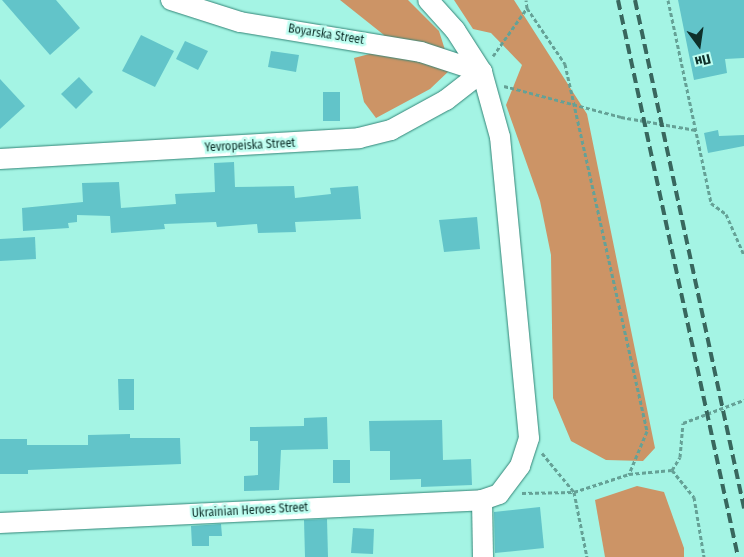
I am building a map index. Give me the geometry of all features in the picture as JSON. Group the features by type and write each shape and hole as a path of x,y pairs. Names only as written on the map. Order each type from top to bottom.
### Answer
{"street":[{"name":"Boyarska Street","path":"171,0 240,22 422,52 482,72"},
{"path":"428,0 455,30 482,72 500,137 529,438 520,466 490,497 483,557"},
{"name":"Yevropeiska Street","path":"0,159 359,138 391,130 438,105 482,72"},
{"name":"Ukrainian Heroes Street","path":"0,523 490,497"}],"path":[{"path":"526,0 527,8 565,64 647,431 629,474"},
{"path":"668,0 711,203 726,214 744,255"},
{"path":"527,8 482,72 508,88 621,118 696,130"},
{"path":"672,470 680,457 683,423 744,400"},
{"path":"529,438 574,492 587,557"},
{"path":"490,497 574,492 629,474 672,470"},
{"path":"672,470 694,497 704,557"}],"shaded area":[{"path":"340,0 408,0 439,31 451,69 430,89 376,118 364,102 354,58 377,52 384,35"},
{"path":"454,0 514,0 587,114 655,448 643,461 606,460 571,441 553,398 551,255 540,201 506,105 522,65 491,33 473,29"},
{"path":"637,486 664,492 684,548 684,557 605,557 595,500"}],"building":[{"path":"2,0 56,0 80,28 50,55"},
{"path":"678,0 744,0 744,58 725,59 727,73 694,80"},
{"path":"141,35 174,51 155,87 122,71"},
{"path":"185,41 208,51 198,70 176,59"},
{"path":"271,51 299,55 296,72 268,67"},
{"path":"79,77 93,92 76,109 61,94"},
{"path":"0,79 25,106 0,129"},
{"path":"323,92 340,92 340,121 323,121"},
{"path":"718,130 719,136 744,135 744,146 708,153 704,133"},
{"path":"234,162 235,187 294,186 295,198 331,194 330,188 358,186 361,219 295,222 296,232 258,233 257,224 217,227 216,222 164,224 165,229 111,233 110,216 77,215 77,222 68,223 69,228 23,231 22,208 83,202 82,183 119,182 121,208 176,204 175,194 215,192 214,163"},
{"path":"477,217 480,249 444,252 439,220"},
{"path":"35,237 36,259 0,261 0,239"},
{"path":"118,379 134,379 134,410 119,410"},
{"path":"327,417 328,449 281,450 279,490 244,491 244,476 258,475 258,441 250,441 250,427 304,426 304,418"},
{"path":"442,420 443,460 471,459 472,485 421,487 421,479 390,480 390,451 370,451 369,421"},
{"path":"130,434 130,438 180,438 181,464 28,470 28,474 0,474 0,439 27,439 27,445 88,445 88,435"},
{"path":"333,460 350,460 350,483 333,483"},
{"path":"540,507 544,548 495,553 494,512"},
{"path":"327,519 328,557 305,557 304,520"},
{"path":"221,524 222,536 209,536 209,546 192,546 191,526"},
{"path":"353,528 374,529 373,554 351,553"}],"railway":[{"path":"618,0 738,557"},
{"path":"635,0 744,508"}]}
